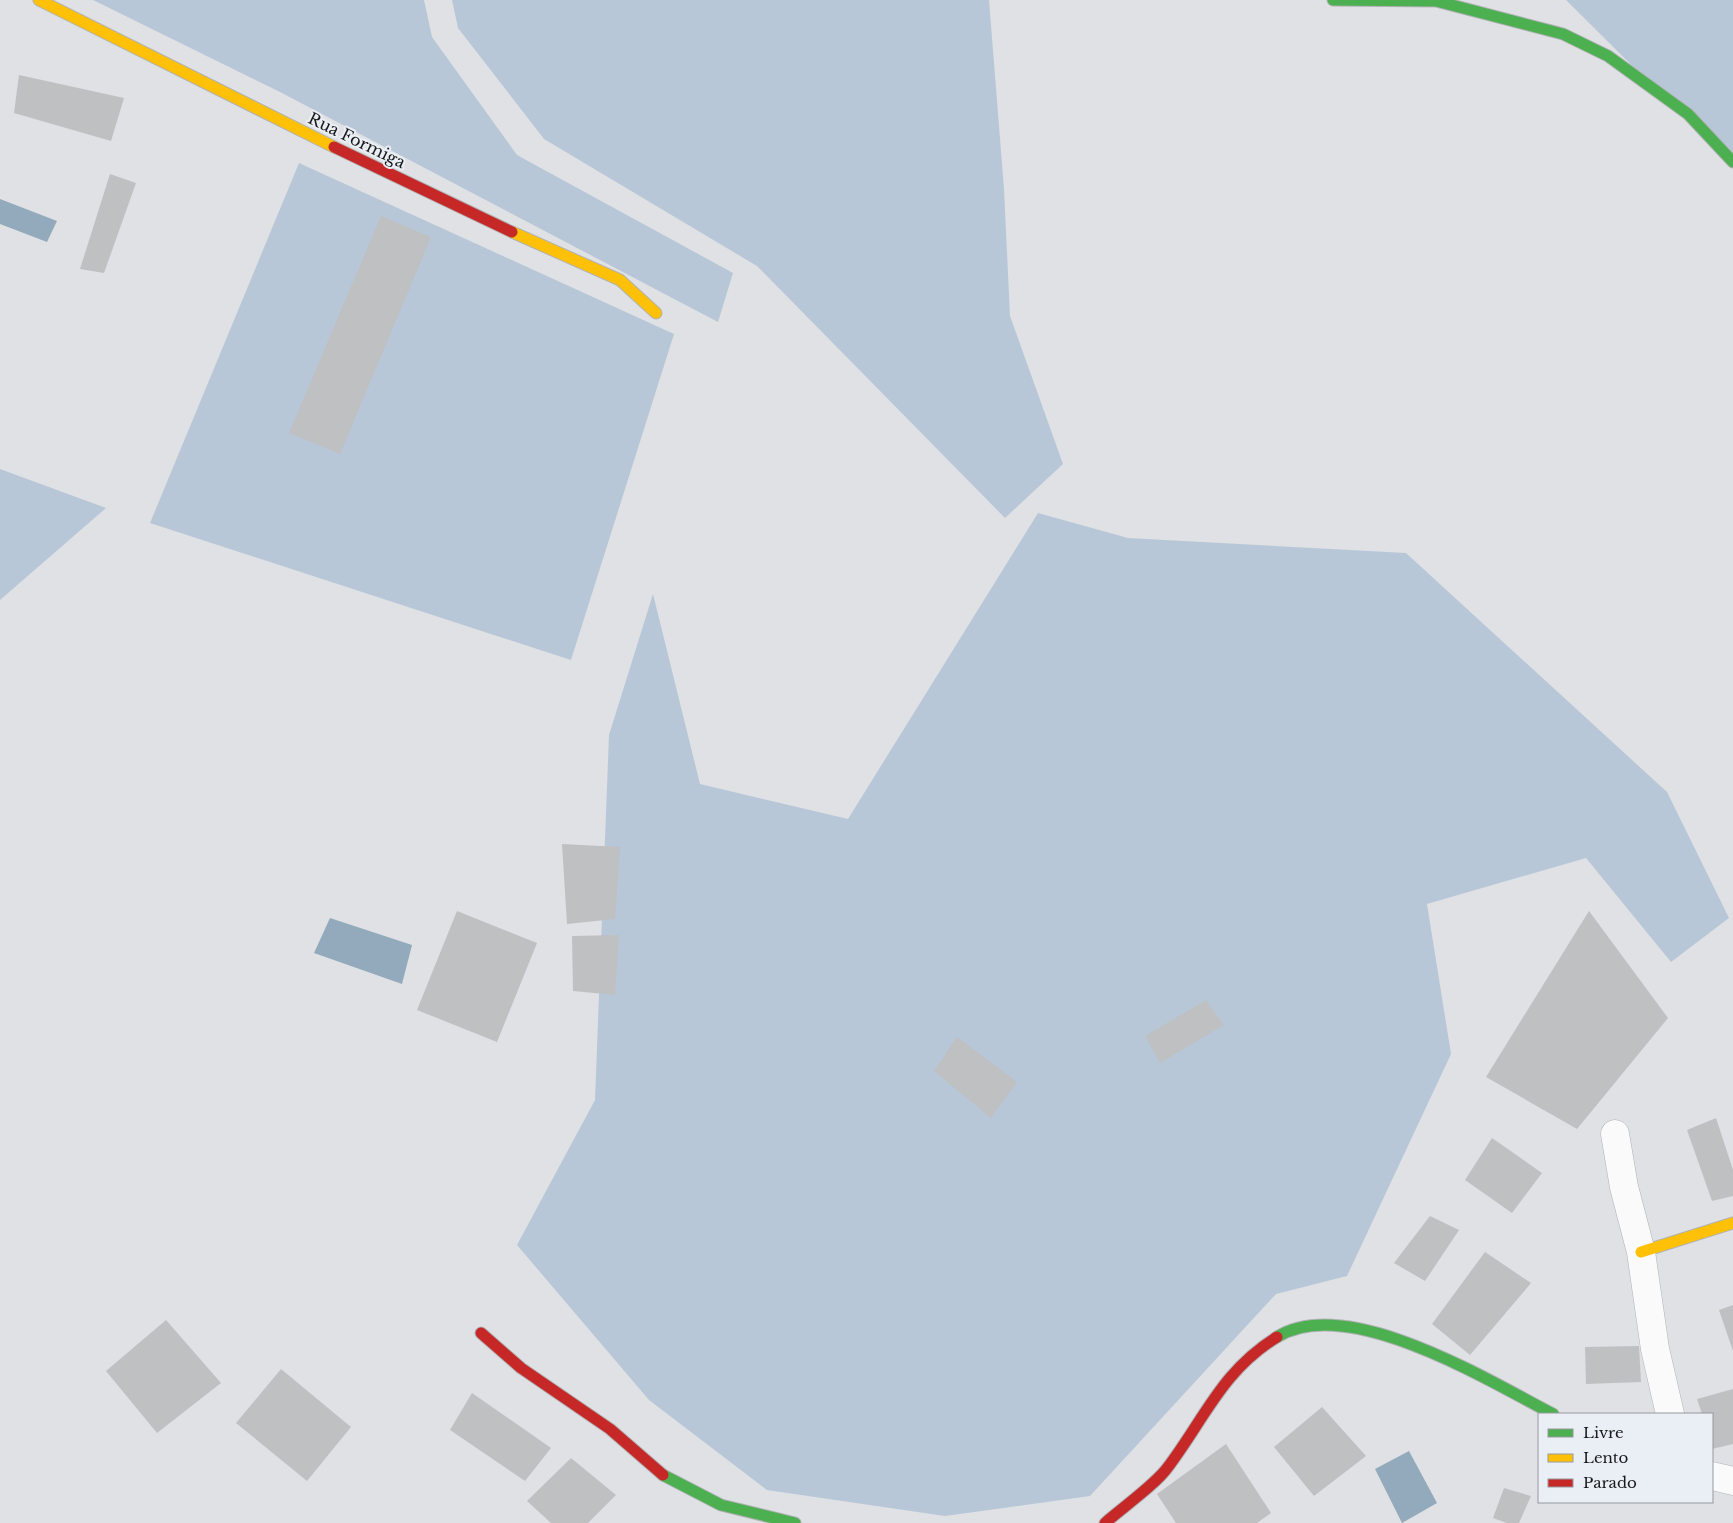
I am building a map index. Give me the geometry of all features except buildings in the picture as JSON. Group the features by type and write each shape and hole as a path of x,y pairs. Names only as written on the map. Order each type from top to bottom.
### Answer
{"street":[{"name":"Rua Formiga","path":"39,0 464,211 620,280 656,313"},
{"path":"1333,0 1436,1 1563,34 1608,56 1688,114 1733,162"},
{"path":"1615,1134 1624,1187 1640,1252 1656,1349 1670,1413"},
{"path":"1640,1252 1708,1232 1733,1222"},
{"path":"1105,1523 1167,1469 1222,1385 1259,1348 1288,1330 1330,1324 1377,1332 1447,1359 1551,1413"},
{"path":"481,1334 521,1368 610,1429 660,1473 721,1505 795,1523"},
{"path":"1713,1476 1733,1481"}],"shaded area":[{"path":"93,0 424,0 432,37 517,155 733,273 718,322 280,92"},
{"path":"452,0 989,0 1004,189 1010,316 1063,464 1005,518 757,266 544,139 458,28"},
{"path":"1566,0 1733,0 1733,166"},
{"path":"299,163 674,334 571,660 150,523"},
{"path":"0,199 57,221 47,242 0,224"},
{"path":"0,469 106,508 0,600"},
{"path":"1038,513 1128,538 1406,553 1667,792 1729,918 1671,962 1586,858 1427,904 1451,1054 1347,1276 1276,1294 1090,1496 945,1516 767,1490 649,1400 517,1245 595,1100 609,735 653,594 700,784 848,819"},
{"path":"330,918 412,945 402,984 314,953"},
{"path":"1409,1451 1437,1503 1402,1523 1375,1469"}],"traffic: fast":[{"path":"1333,0 1436,1 1563,34 1608,56 1688,114 1733,162"},
{"path":"1277,1337 1306,1326 1341,1326 1378,1333 1456,1364 1551,1413"},
{"path":"663,1475 721,1505 795,1523"}],"traffic: slow":[{"path":"39,0 334,147"},
{"path":"512,232 620,280 656,313"},
{"path":"1641,1252 1733,1223"}],"traffic: jam":[{"path":"334,147 512,232"},
{"path":"481,1333 521,1368 610,1429 663,1475"},
{"path":"1105,1523 1163,1474 1228,1380 1258,1350 1277,1337"}]}
